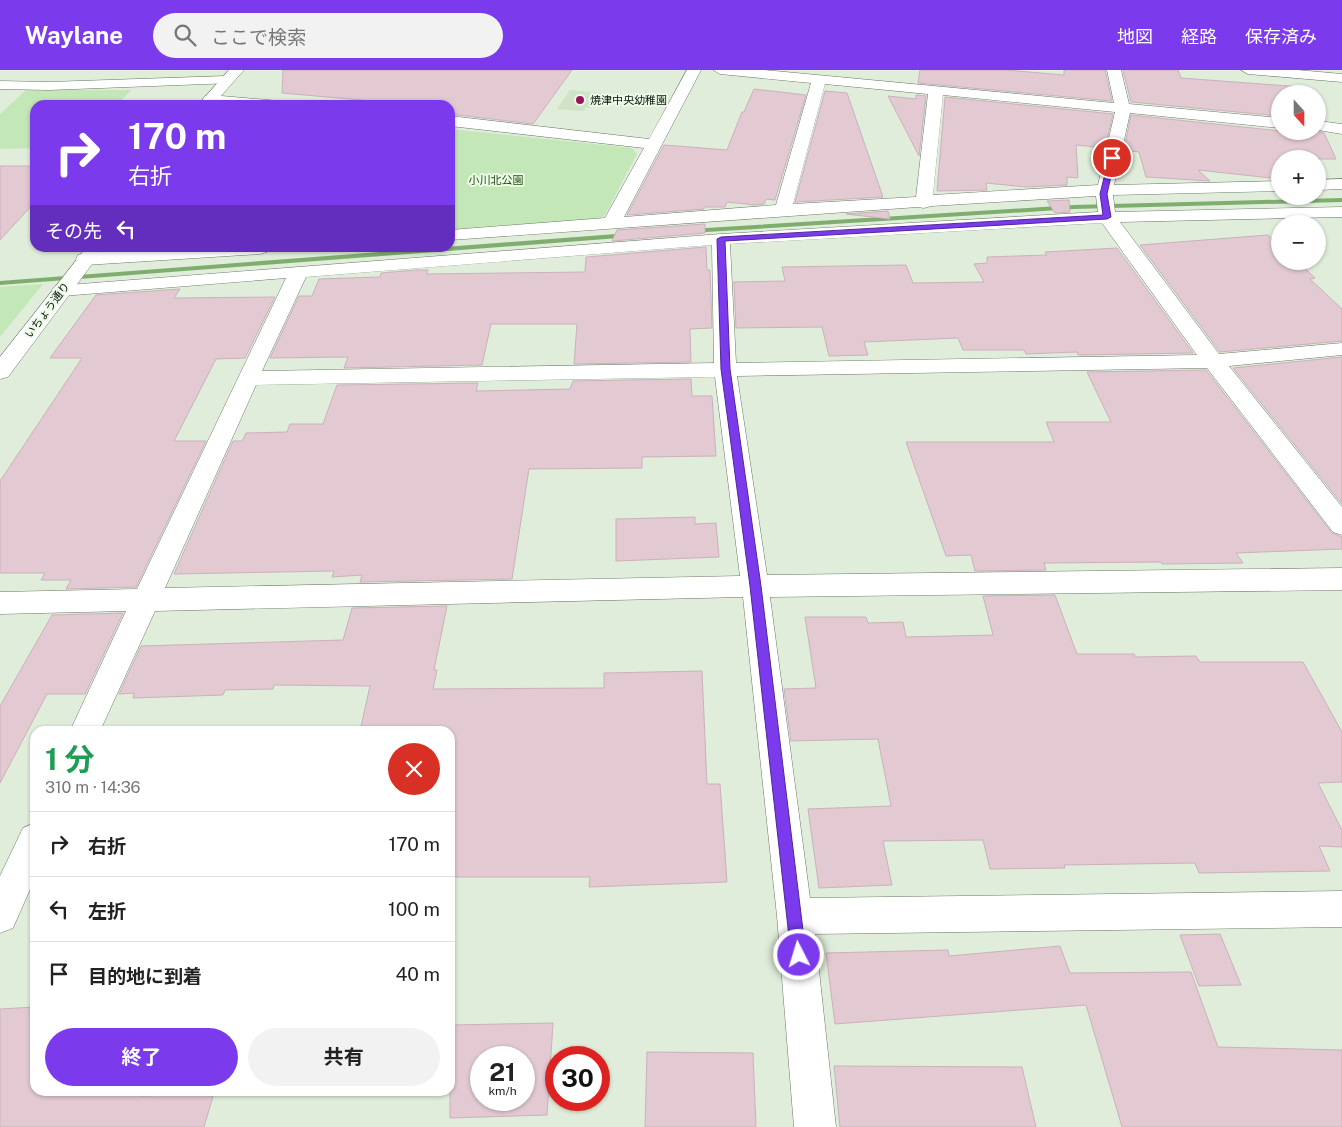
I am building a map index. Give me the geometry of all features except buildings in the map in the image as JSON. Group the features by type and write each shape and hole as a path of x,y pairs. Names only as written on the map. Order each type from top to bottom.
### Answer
{"street":[{"path":"21,85 32,70"},
{"path":"611,224 694,70"},
{"path":"720,70 1271,122"},
{"path":"1114,70 1123,109 1105,203 1213,361 1342,525"},
{"path":"1248,70 1342,78"},
{"path":"0,85 49,86 232,75"},
{"path":"210,100 232,75"},
{"path":"783,210 819,80"},
{"path":"924,203 936,91"},
{"path":"455,122 654,144"},
{"path":"1326,127 1342,128"},
{"path":"1326,185 1342,184"},
{"path":"64,288 298,273 721,239 1271,187"},
{"path":"455,235 783,210 924,203 1105,203 1342,212"},
{"path":"721,239 725,369 755,586 795,916 815,1127"},
{"path":"88,257 184,252"},
{"name":"いちょう通り","path":"2,367 88,257"},
{"path":"88,726 298,273"},
{"path":"248,378 1213,361 1342,349"},
{"path":"0,603 755,586 1342,580"},
{"path":"0,915 30,851"},
{"path":"795,916 1342,909"}],"shaded area":[{"name":"焼津中央幼稚園","path":"570,90 602,93 592,108 586,107 584,111 557,109"}],"green space":[{"path":"26,90 131,90 122,100 30,100 30,148 0,149 0,114"},
{"name":"小川北公園","path":"455,130 632,148 637,154 605,215 595,221 455,230"},
{"path":"43,284 0,337 0,287"}],"waterway":[{"path":"690,231 1074,207 1342,200"},
{"path":"455,248 629,235"},
{"path":"0,283 406,252"}],"place":[{"name":"焼津中央幼稚園","path":"580,100"}],"route":[{"path":"799,955 755,586 725,369 721,239 1107,217 1104,194 1112,158"}]}
